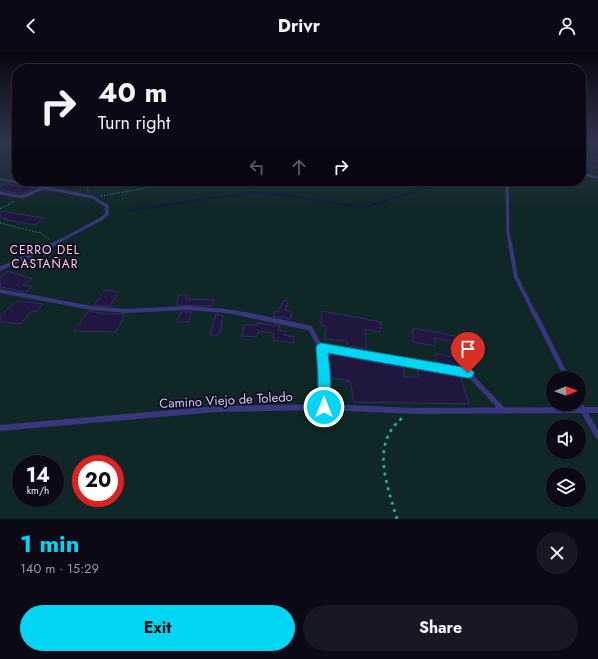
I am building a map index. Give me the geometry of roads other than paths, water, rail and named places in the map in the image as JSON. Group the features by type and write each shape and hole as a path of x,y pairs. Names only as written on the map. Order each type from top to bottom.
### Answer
{"lane":[{"path":"586,174 598,178"},
{"path":"0,178 12,181"},
{"path":"0,269 80,231 106,214 107,205 92,198 35,186"},
{"path":"507,186 508,232 516,277 563,371"},
{"path":"0,193 22,197 44,188"},
{"path":"0,291 92,308 126,310 186,308 226,311 310,328 321,348 324,372 324,407"},
{"path":"321,348 468,373 504,411"},
{"name":"Camino Viejo de Toledo","path":"0,428 217,409 324,407 414,411 546,410"},
{"name":"Camino Viejo de Toledo","path":"586,410 598,410"},
{"path":"584,411 598,436"}],"waterway":[{"path":"0,167 5,165"},
{"path":"426,188 431,186"},
{"path":"133,210 253,192 288,195 352,206 369,206 426,188"}],"district":[{"name":"CERRO DEL CASTAÑAR","path":"45,257"}]}
